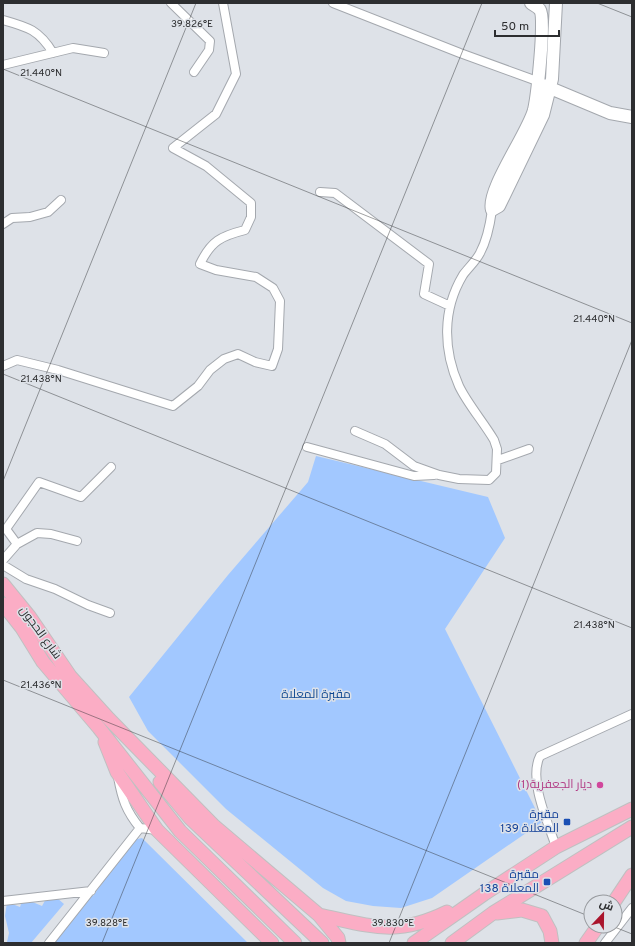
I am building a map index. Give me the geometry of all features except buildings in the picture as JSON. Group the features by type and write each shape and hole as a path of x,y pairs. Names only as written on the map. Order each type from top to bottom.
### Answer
{"main road":[{"name":"شارع الحجون","path":"3,584 29,616 70,676 109,718"},
{"name":"شارع الحجون","path":"3,604 22,628 43,662 99,728 180,830 295,943"},
{"path":"109,718 190,818 322,943"},
{"path":"109,718 214,826 319,915 338,938 339,943"},
{"path":"99,728 117,772 158,830 272,943"},
{"path":"414,943 484,894 556,847 632,809"},
{"path":"452,943 493,913 632,827"},
{"path":"619,894 632,875"},
{"path":"319,915 371,927 400,928 428,922 484,894"},
{"path":"493,913 522,910 542,916 550,931 552,943"},
{"path":"586,943 592,934"}],"street":[{"path":"171,3 210,41 209,50 194,72"},
{"path":"3,366 17,360 58,370 173,406 198,386 210,370 224,359 238,354 255,362 272,366 278,349 280,301 273,288 256,277 216,270 200,264 206,251 219,238 245,230 251,217 251,203 206,166 173,148 216,114 236,74 223,3"},
{"path":"333,3 460,53 537,81 549,88 610,113 632,117"},
{"path":"355,431 385,444 414,466 439,475 459,479 488,480 496,473 498,460 494,440 459,386 446,343 452,297 464,275 480,254 490,228 492,210 491,201 501,177 534,110 543,18 541,7 531,3"},
{"path":"492,210 499,206 543,115 552,78 556,3"},
{"path":"3,20 26,27 44,39 52,53"},
{"path":"3,66 73,48 104,53"},
{"path":"320,192 335,193 429,264 424,294 450,306"},
{"path":"3,224 12,218 30,217 48,212 61,200"},
{"path":"307,447 414,476 439,475"},
{"path":"498,460 529,449"},
{"path":"17,544 6,529 39,482 81,498 111,466"},
{"path":"3,560 17,544 37,533 51,534 77,541"},
{"path":"3,565 26,579 56,589 88,605 110,613"},
{"path":"556,847 537,788 536,772 540,756 632,714"},
{"path":"117,772 122,800 131,817 140,828 158,830"},
{"path":"50,943 140,828"},
{"path":"3,901 91,891"},
{"path":"605,943 632,908"}],"green space":[{"name":"مقبرة المعلاة","path":"316,456 488,497 505,538 445,629 542,822 432,898 401,908 373,906 346,901 323,888 226,809 148,731 129,697 228,575 308,482"},
{"path":"142,838 248,943 50,943 88,893 93,896 133,840"},
{"path":"47,897 54,900 57,898 64,904 31,943 7,942 9,933 5,916 7,902 20,907 23,898 42,906"}],"place":[{"name":"ديار الجعفرية(1)","path":"600,785"},
{"name":"مقبرة المعلاة 139","path":"567,822"},
{"name":"مقبرة المعلاة 138","path":"547,882"}]}
